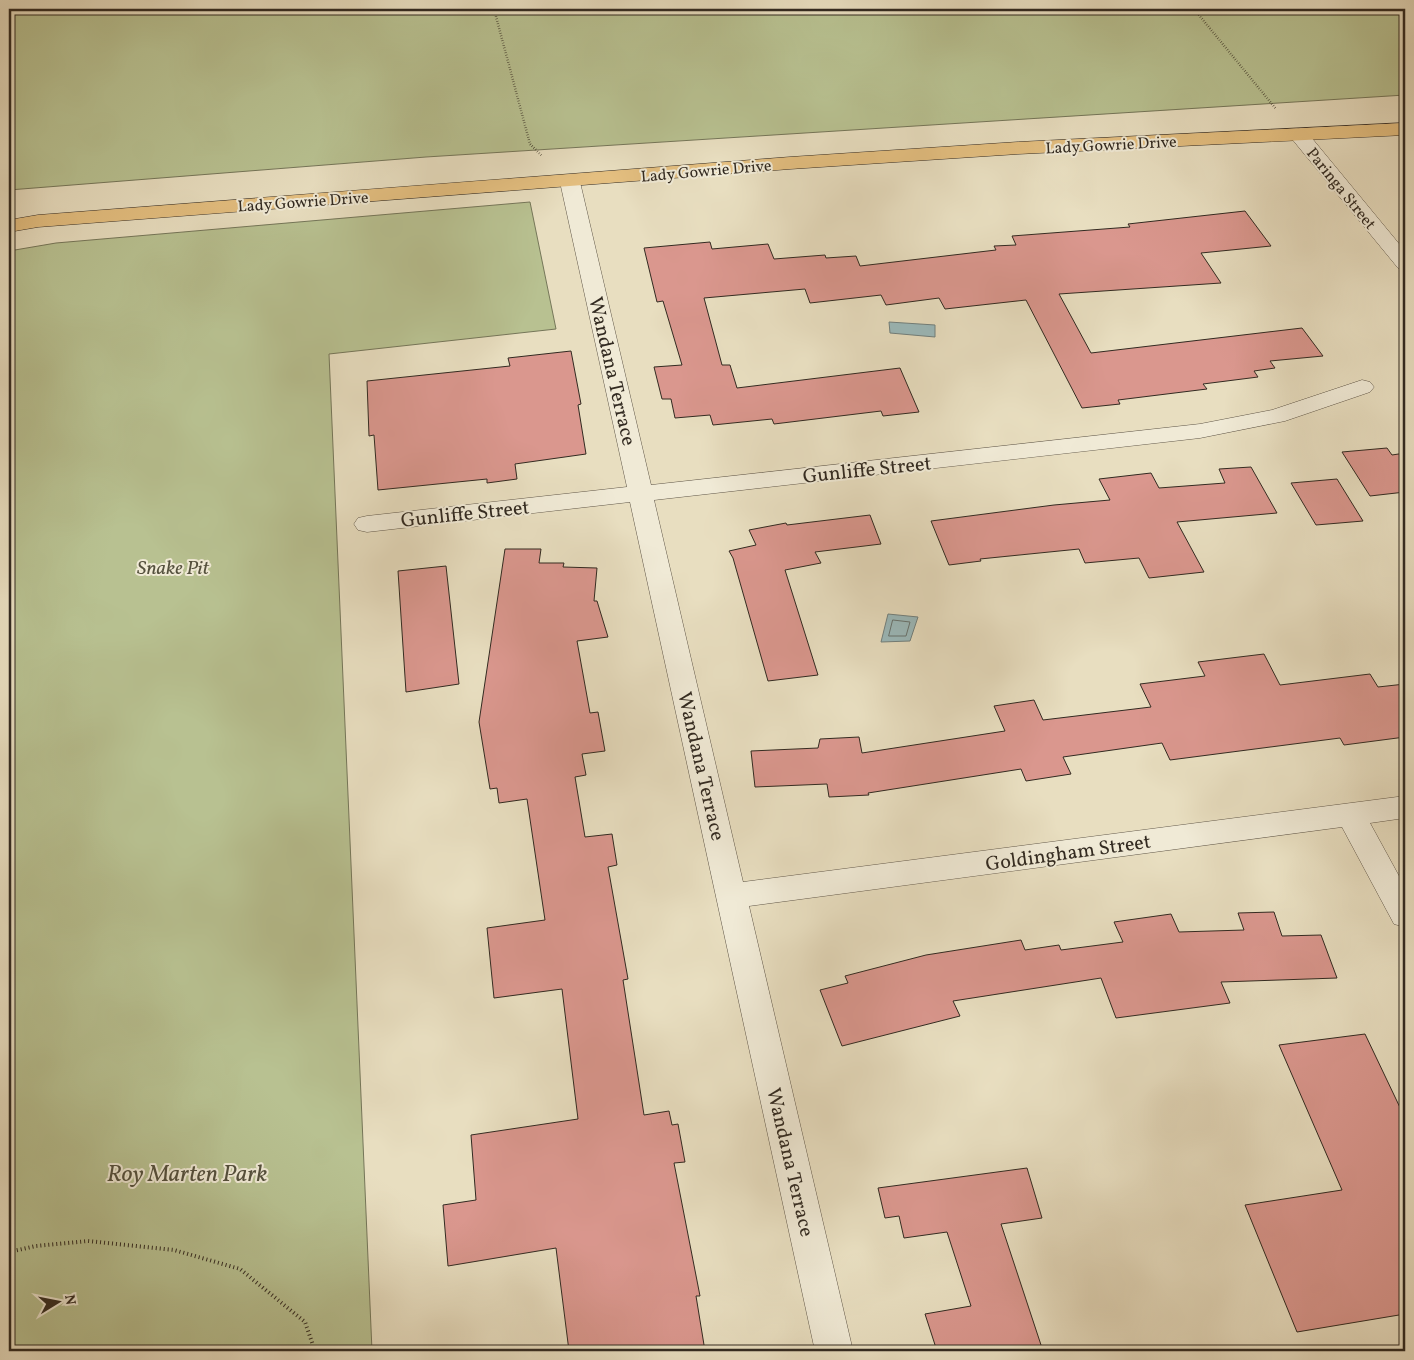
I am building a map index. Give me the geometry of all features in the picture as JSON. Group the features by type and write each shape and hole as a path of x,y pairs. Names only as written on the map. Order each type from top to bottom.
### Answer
{"main road":[{"name":"Lady Gowrie Drive","path":"9,226 38,221 570,182 790,163 988,150 1405,129"}],"street":[{"name":"Paringa Street","path":"1299,135 1405,264"},
{"name":"Wandana Terrace","path":"570,182 834,1351"},
{"name":"Gunliffe Street","path":"367,524 1200,431 1277,416 1362,387"},
{"name":"Goldingham Street","path":"731,896 1405,807"},
{"path":"1350,814 1405,915"}],"path":[{"path":"494,9 530,144 570,182"},
{"path":"1194,9 1299,135"},
{"path":"9,1252 36,1246 88,1241 174,1250 240,1269 305,1322 315,1351"}],"green space":[{"path":"9,9 1405,9 1405,95 426,157 9,190"},
{"path":"530,202 556,329 329,354 372,1351 9,1351 9,251 56,243"}],"water":[{"path":"889,322 935,325 935,337 890,333"},
{"path":"888,614 918,617 910,641 881,642"}],"building":[{"path":"1245,211 1271,246 1201,253 1221,283 1059,294 1091,353 1302,328 1323,356 1270,361 1275,368 1254,371 1258,377 1203,384 1207,389 1118,400 1120,404 1082,408 1026,300 945,309 939,298 886,305 881,295 810,303 805,289 704,298 722,365 730,365 737,388 900,368 919,412 883,416 881,411 774,424 772,419 713,425 710,415 675,418 671,399 662,399 654,367 682,365 663,301 657,302 644,248 710,242 712,249 768,244 774,259 825,255 826,258 856,256 860,266 996,250 994,246 1016,245 1012,236 1130,227 1128,224"},
{"path":"571,351 581,404 578,405 586,454 515,464 517,479 487,483 487,479 378,490 374,435 369,436 367,381 510,366 508,358"},
{"path":"1387,448 1392,455 1405,453 1405,492 1370,496 1342,452"},
{"path":"1251,467 1277,513 1177,522 1204,572 1149,578 1139,558 1085,563 1079,549 980,559 981,561 949,565 931,521 1054,505 1110,500 1099,479 1151,473 1159,488 1225,483 1219,469"},
{"path":"1337,479 1363,521 1316,525 1291,483"},
{"path":"870,515 881,544 815,552 821,563 785,570 818,675 768,681 733,558 729,551 756,545 749,530 786,523 787,525"},
{"path":"505,549 541,549 539,563 564,563 563,567 597,568 594,601 597,601 608,637 577,641 590,713 598,712 605,751 582,754 586,775 575,777 585,837 612,834 617,865 608,867 628,979 623,980 644,1115 669,1111 672,1125 678,1124 685,1162 674,1163 700,1296 696,1296 705,1351 569,1351 556,1248 448,1266 443,1205 476,1200 471,1135 578,1119 562,989 494,998 487,928 545,920 527,799 499,803 497,788 490,789 479,722"},
{"path":"446,566 459,684 406,692 398,571"},
{"path":"1264,654 1280,685 1370,674 1378,687 1405,684 1405,737 1344,745 1340,738 1170,760 1162,743 1063,757 1071,774 1026,781 1021,769 868,793 869,795 829,797 827,784 755,787 751,751 818,748 820,739 859,737 862,753 1005,731 994,706 1034,700 1043,720 1151,707 1140,684 1205,676 1198,662"},
{"path":"1274,912 1282,936 1321,935 1337,978 1221,982 1230,1003 1116,1018 1101,978 953,1001 960,1016 842,1046 820,990 848,983 845,976 926,955 1021,940 1025,950 1059,945 1061,950 1123,942 1114,922 1171,914 1179,932 1244,930 1238,913"},
{"path":"1365,1034 1405,1118 1405,1314 1297,1332 1245,1205 1342,1190 1279,1045"},
{"path":"1027,1168 1042,1218 1001,1224 1043,1351 937,1351 925,1314 971,1306 947,1232 904,1238 899,1216 885,1218 878,1188"}],"park label":[{"name":"Snake Pit","path":"173,567"},
{"name":"Roy Marten Park","path":"187,1173"}]}
